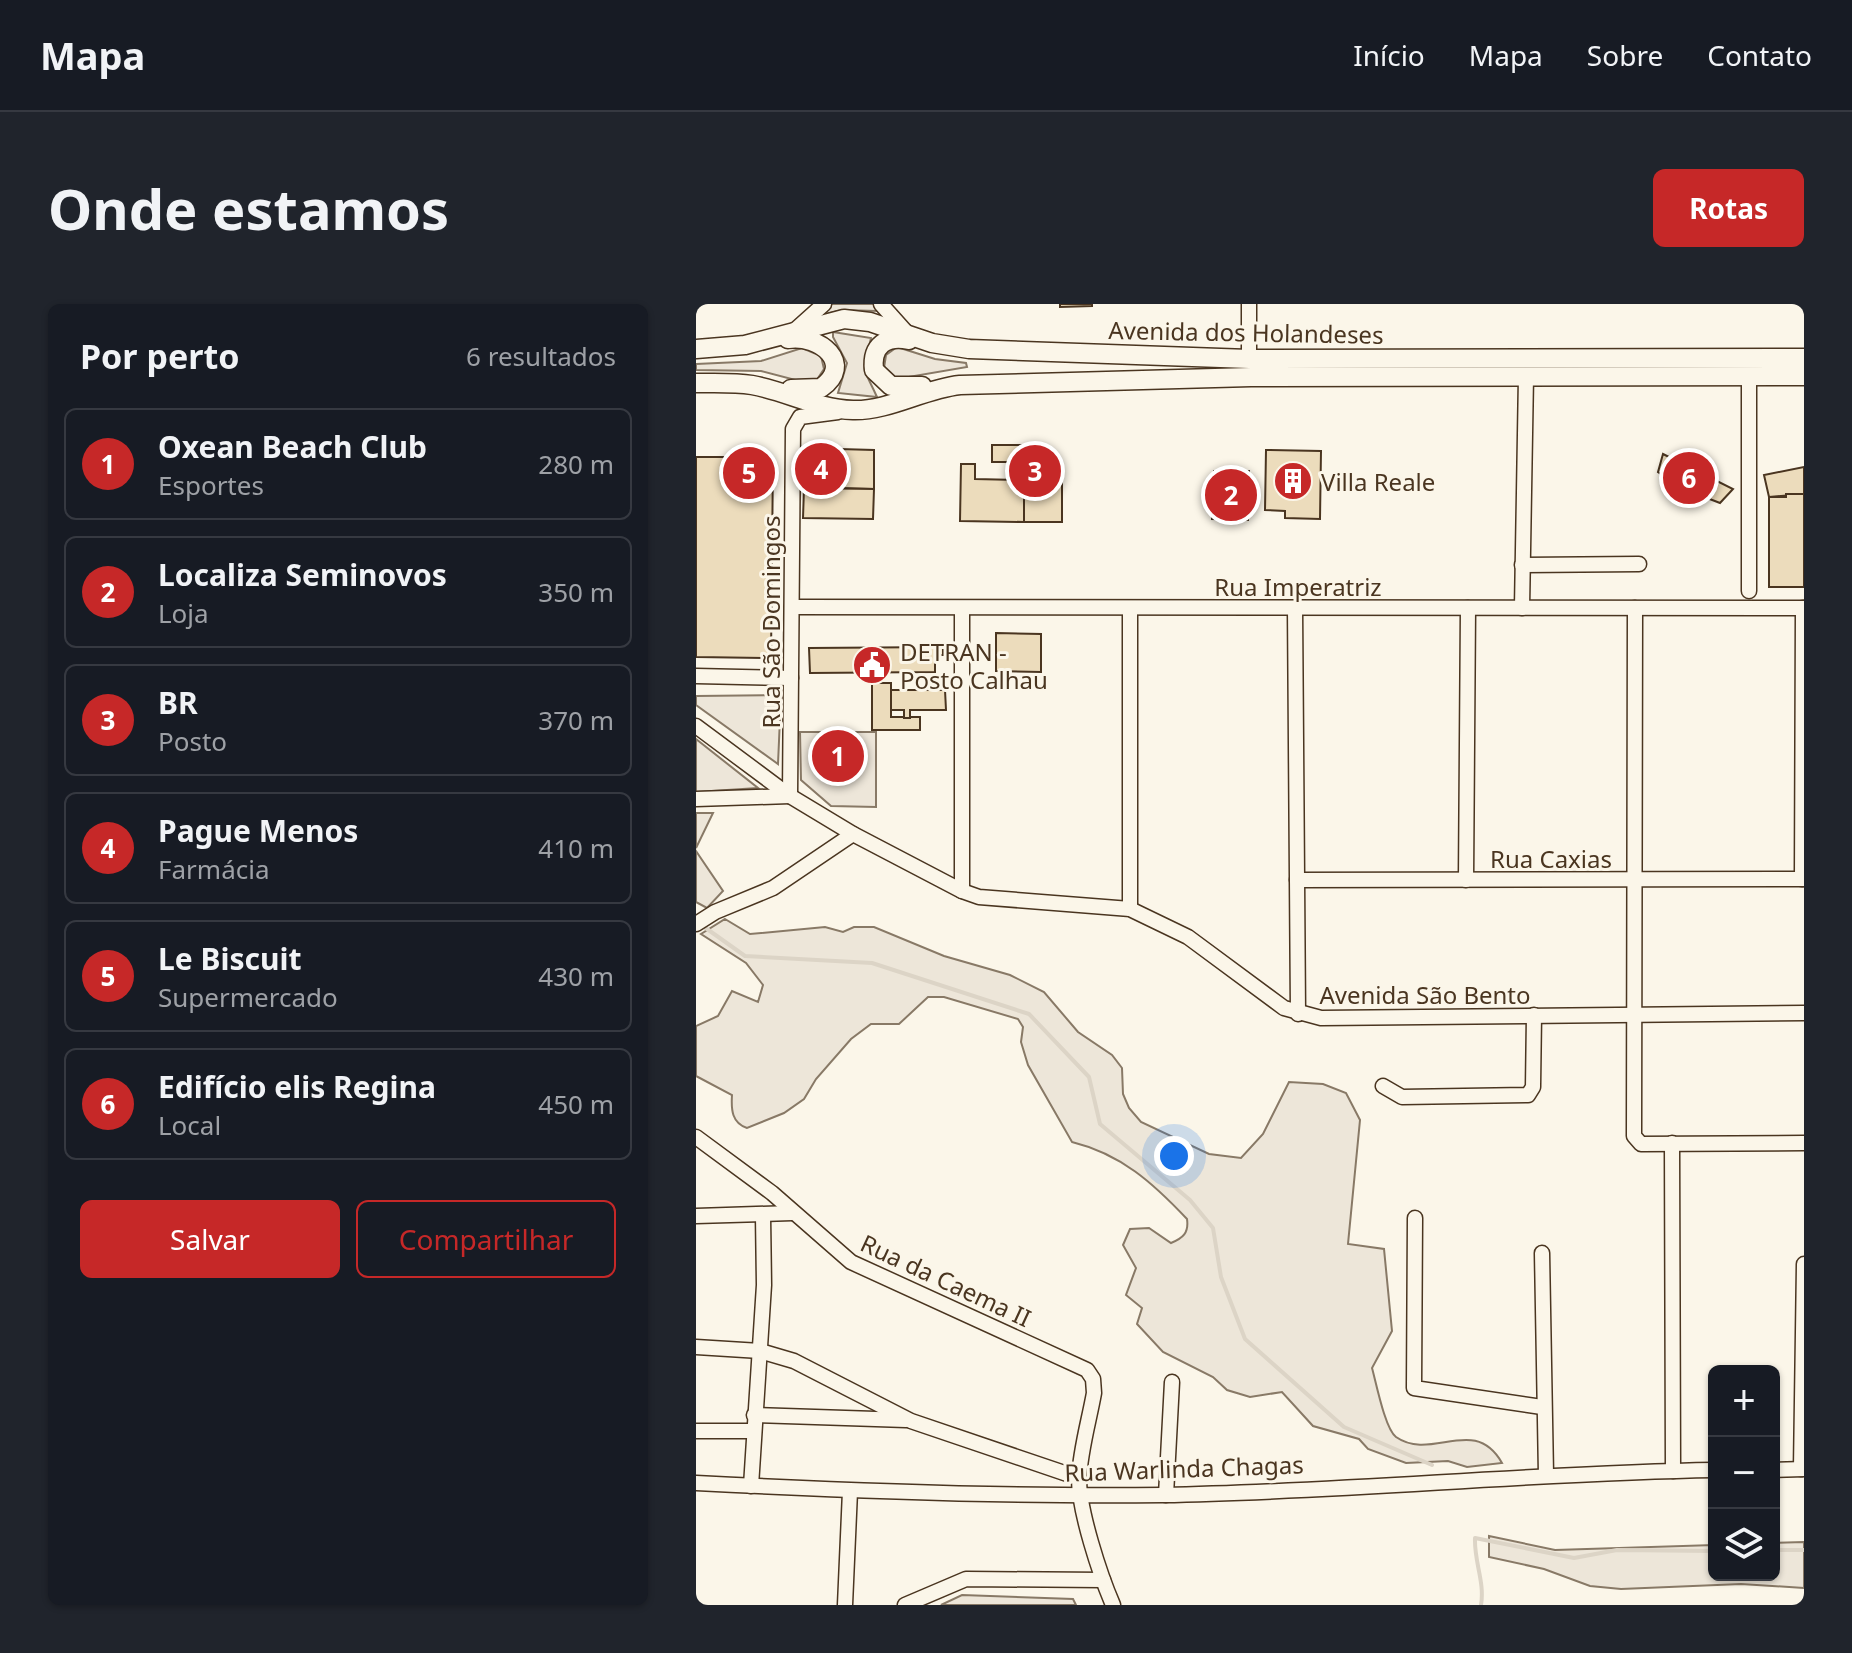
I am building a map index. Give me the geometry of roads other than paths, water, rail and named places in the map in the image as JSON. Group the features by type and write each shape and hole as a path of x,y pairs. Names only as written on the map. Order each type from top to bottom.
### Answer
{"main road":[{"name":"Avenida dos Holandeses","path":"696,349 756,342 825,321 853,319 912,337 969,349 1249,359 1804,358"},
{"path":"718,348 805,338 821,343 832,358 832,377 817,390 746,384"},
{"path":"960,385 891,386 877,376 874,356 880,344 891,338 934,348 969,349"},
{"name":"Avenida dos Holandeses","path":"696,383 746,384 826,407 861,410 882,408 928,390 960,385 1251,377 1804,376"}],"street":[{"path":"795,330 824,304"},
{"path":"881,304 912,337"},
{"path":"1249,304 1249,359"},
{"path":"1522,608 1526,376"},
{"path":"1749,376 1749,591"},
{"name":"Rua São Domingos","path":"790,796 795,423 808,415 861,410"},
{"path":"1522,565 1639,564"},
{"name":"Rua Imperatriz","path":"792,607 1803,608"},
{"path":"962,608 962,891"},
{"path":"1130,608 1130,909"},
{"path":"1295,608 1298,1014"},
{"path":"1466,880 1468,608"},
{"path":"1635,608 1634,1136 1641,1144 1804,1143"},
{"path":"1803,608 1803,879"},
{"path":"696,676 791,678"},
{"name":"Avenida São Bento","path":"696,726 790,796 853,834 962,891 979,897 1130,909 1188,937 1284,1008 1298,1014 1321,1018 1804,1013"},
{"path":"696,799 790,796"},
{"path":"696,924 715,912 773,888 853,834"},
{"name":"Rua Caxias","path":"1297,880 1803,879"},
{"path":"1383,1086 1402,1097 1528,1095 1533,1087 1534,1015"},
{"name":"Rua da Caema II","path":"696,1137 772,1193 840,1255 871,1273 1087,1370 1093,1379 1094,1393 1079,1478 1103,1580 1113,1605"},
{"path":"1672,1143 1673,1471"},
{"path":"696,1216 792,1213"},
{"path":"751,1486 760,1351 763,1216"},
{"path":"1415,1218 1414,1388 1542,1407"},
{"path":"1542,1253 1542,1407 1546,1475"},
{"path":"1780,1470 1803,1469 1804,1264"},
{"path":"696,1347 760,1351 814,1369 911,1421 1079,1478"},
{"path":"1166,1495 1172,1382"},
{"path":"754,1415 911,1421"},
{"path":"696,1431 753,1431"},
{"name":"Rua Warlinda Chagas","path":"696,1483 850,1491 1166,1495 1546,1475 1708,1470"},
{"path":"845,1605 850,1491"},
{"path":"905,1605 966,1579 1103,1580"}],"waterway":[{"path":"700,924 745,956 872,963 1029,1014 1089,1077 1100,1124 1190,1200 1213,1228 1221,1277 1245,1339 1344,1427 1432,1465"},
{"path":"1481,1605 1482,1588 1475,1538 1574,1558 1617,1550 1708,1551"},
{"path":"1780,1550 1804,1550"}],"place":[{"name":"Pague Menos","path":"821,469"},
{"name":"BR","path":"1035,471"},
{"name":"Le Biscuit","path":"749,473"},
{"name":"Edifício elis Regina","path":"1689,478"},
{"name":"Villa Reale","path":"1293,481"},
{"name":"Localiza Seminovos","path":"1231,495"},
{"name":"DETRAN - Posto Calhau","path":"872,665"},
{"name":"Oxean Beach Club","path":"838,756"}]}
